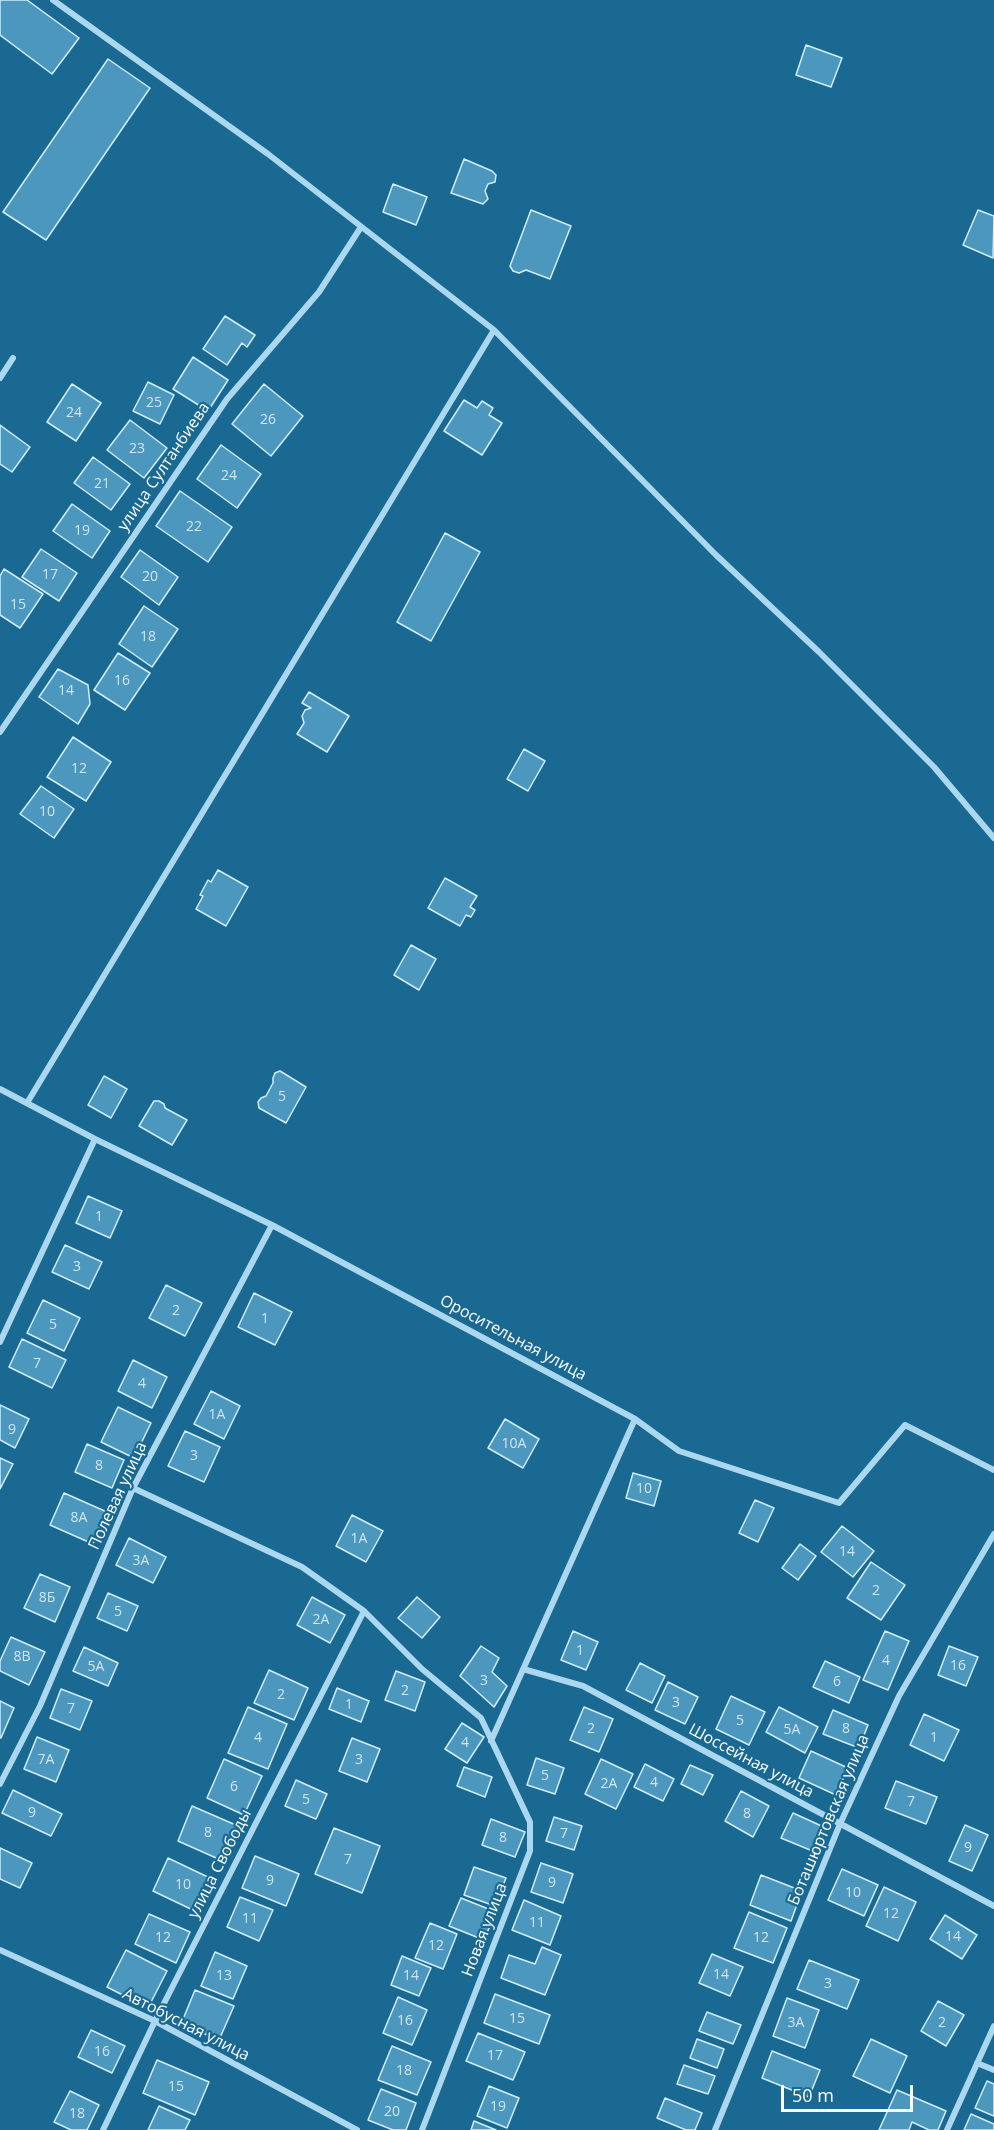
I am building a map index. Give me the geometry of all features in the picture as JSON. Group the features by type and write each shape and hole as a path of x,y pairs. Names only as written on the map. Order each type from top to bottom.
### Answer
{"street":[{"path":"52,0 268,154 494,330 716,555 819,652 926,759 994,838"},
{"name":"улица Султанбиева","path":"0,732 227,399 319,292 361,227"},
{"path":"27,1102 494,330"},
{"path":"0,378 13,358"},
{"name":"Оросительная улица","path":"0,1089 95,1139 272,1225 635,1419 679,1451 839,1503 905,1425 994,1470"},
{"path":"0,1342 95,1139"},
{"name":"Полевая улица","path":"0,1784 40,1706 133,1488 272,1225"},
{"path":"492,1741 635,1419"},
{"name":"Новая улица","path":"133,1488 302,1567 364,1611 422,1670 481,1718 530,1822 530,1851 422,2130"},
{"name":"Боташюртовская улица","path":"715,2130 840,1824 899,1696 994,1534"},
{"name":"улица Свободы","path":"104,2130 155,2021 364,1611"},
{"name":"Шоссейная улица","path":"523,1670 583,1686 994,1906"},
{"name":"Автобусная улица","path":"0,1950 155,2021 357,2130"},
{"path":"947,2130 994,2026"},
{"path":"977,2063 994,2070"}],"building":[{"path":"0,0 27,0 79,38 52,74 0,35"},
{"path":"806,45 842,58 831,87 796,75"},
{"path":"108,59 150,88 46,240 3,212"},
{"path":"464,159 496,175 495,182 488,184 485,191 488,199 483,204 451,193"},
{"path":"393,184 427,197 416,225 383,212"},
{"path":"531,210 571,226 550,279 526,270 519,273 513,271 510,266"},
{"path":"978,210 994,216 993,258 963,245"},
{"path":"225,316 255,335 247,347 242,343 227,365 203,349"},
{"path":"193,357 228,380 208,411 173,389"},
{"path":"148,382 174,395 160,424 133,411"},
{"path":"72,384 101,403 76,441 47,422"},
{"path":"264,384 303,416 271,456 232,424"},
{"path":"464,400 477,408 482,401 493,408 489,415 502,423 482,455 444,431"},
{"path":"130,420 167,448 144,478 107,450"},
{"path":"0,425 30,447 12,472 0,464"},
{"path":"221,445 261,474 237,508 197,479"},
{"path":"93,457 130,484 111,510 74,483"},
{"path":"180,491 232,527 208,562 156,526"},
{"path":"72,504 110,531 92,558 53,531"},
{"path":"445,533 480,552 431,641 397,622"},
{"path":"41,549 77,573 59,601 22,577"},
{"path":"140,550 178,577 159,605 121,577"},
{"path":"4,569 43,594 20,628 0,615 0,576"},
{"path":"144,606 178,629 152,667 119,644"},
{"path":"118,653 150,673 125,710 94,690"},
{"path":"58,669 88,685 90,704 78,724 39,697"},
{"path":"309,692 349,716 327,752 297,734 304,723 302,716 305,710 311,708 302,703"},
{"path":"73,737 111,762 86,801 47,777"},
{"path":"524,749 545,761 528,791 507,779"},
{"path":"41,786 74,809 54,838 20,814"},
{"path":"218,870 248,887 226,926 196,909 208,880 211,882"},
{"path":"445,878 477,896 470,907 475,910 471,917 466,915 460,926 428,908"},
{"path":"411,945 436,959 419,990 394,975"},
{"path":"280,1071 306,1087 286,1123 259,1108 258,1102 266,1096 275,1073"},
{"path":"104,1076 127,1089 111,1118 88,1105"},
{"path":"154,1101 159,1101 164,1104 165,1108 187,1120 172,1145 139,1126"},
{"path":"88,1196 122,1211 110,1238 76,1223"},
{"path":"65,1245 102,1262 89,1289 52,1272"},
{"path":"166,1285 202,1303 185,1336 149,1318"},
{"path":"254,1293 292,1312 275,1345 238,1327"},
{"path":"43,1300 80,1318 64,1351 27,1333"},
{"path":"22,1339 66,1360 52,1388 9,1367"},
{"path":"133,1360 167,1377 152,1408 118,1391"},
{"path":"211,1391 240,1406 224,1439 194,1424"},
{"path":"0,1405 29,1419 15,1448 0,1440"},
{"path":"118,1407 151,1423 134,1458 101,1442"},
{"path":"505,1419 539,1439 523,1468 488,1448"},
{"path":"185,1431 220,1447 204,1482 168,1466"},
{"path":"87,1444 124,1460 112,1488 75,1472"},
{"path":"0,1458 13,1464 0,1489"},
{"path":"633,1473 661,1481 654,1506 626,1498"},
{"path":"64,1493 107,1512 93,1544 50,1525"},
{"path":"755,1500 774,1508 758,1542 739,1533"},
{"path":"352,1515 383,1531 366,1562 336,1546"},
{"path":"842,1526 874,1551 853,1577 821,1552"},
{"path":"129,1538 166,1557 153,1583 116,1565"},
{"path":"800,1544 816,1556 798,1580 782,1568"},
{"path":"871,1562 905,1585 881,1620 847,1598"},
{"path":"40,1574 70,1587 55,1622 24,1608"},
{"path":"108,1593 138,1606 127,1631 97,1618"},
{"path":"312,1597 345,1615 330,1643 297,1625"},
{"path":"417,1597 440,1617 422,1638 398,1618"},
{"path":"573,1631 598,1642 586,1670 561,1660"},
{"path":"885,1631 909,1641 888,1690 863,1680"},
{"path":"11,1637 45,1652 29,1685 0,1671 0,1661"},
{"path":"481,1646 499,1658 492,1672 507,1686 494,1707 460,1676"},
{"path":"949,1646 978,1657 966,1686 938,1675"},
{"path":"84,1647 118,1663 108,1686 73,1671"},
{"path":"825,1661 860,1677 849,1703 813,1687"},
{"path":"640,1663 665,1676 652,1703 626,1690"},
{"path":"269,1670 308,1688 294,1720 254,1703"},
{"path":"396,1671 425,1682 415,1711 385,1700"},
{"path":"668,1682 698,1697 685,1724 655,1710"},
{"path":"337,1688 369,1701 361,1722 329,1709"},
{"path":"61,1689 92,1701 80,1730 50,1718"},
{"path":"731,1696 765,1712 749,1745 716,1729"},
{"path":"0,1701 14,1708 1,1738 0,1738"},
{"path":"248,1707 287,1724 268,1769 228,1753"},
{"path":"584,1707 613,1719 599,1752 570,1740"},
{"path":"779,1707 818,1727 805,1753 766,1732"},
{"path":"833,1710 868,1725 859,1748 823,1734"},
{"path":"924,1714 959,1730 944,1761 910,1745"},
{"path":"462,1723 484,1737 467,1763 445,1749"},
{"path":"37,1737 69,1750 56,1782 24,1769"},
{"path":"352,1738 380,1749 367,1782 339,1771"},
{"path":"811,1751 848,1768 836,1795 799,1778"},
{"path":"536,1758 564,1768 555,1794 527,1785"},
{"path":"224,1759 262,1776 244,1815 207,1798"},
{"path":"601,1759 633,1774 616,1809 585,1794"},
{"path":"645,1764 674,1779 663,1801 634,1787"},
{"path":"690,1765 713,1775 703,1795 681,1784"},
{"path":"464,1767 492,1777 485,1797 457,1786"},
{"path":"296,1780 327,1794 316,1819 285,1806"},
{"path":"896,1781 937,1797 926,1824 885,1808"},
{"path":"13,1790 62,1814 51,1836 2,1813"},
{"path":"741,1791 769,1806 753,1837 725,1821"},
{"path":"192,1806 238,1826 223,1861 178,1841"},
{"path":"793,1813 826,1828 815,1852 781,1838"},
{"path":"554,1817 582,1826 574,1850 546,1841"},
{"path":"491,1819 525,1832 515,1857 482,1845"},
{"path":"965,1825 988,1835 972,1871 949,1861"},
{"path":"334,1828 380,1846 362,1893 315,1874"},
{"path":"0,1848 32,1863 20,1888 0,1879"},
{"path":"255,1856 299,1874 286,1906 242,1888"},
{"path":"168,1858 212,1879 197,1912 153,1891"},
{"path":"541,1863 573,1874 563,1903 531,1892"},
{"path":"474,1867 506,1878 495,1906 464,1895"},
{"path":"842,1869 878,1885 864,1916 828,1900"},
{"path":"761,1875 802,1891 791,1921 750,1905"},
{"path":"884,1887 916,1902 898,1941 866,1926"},
{"path":"240,1897 273,1910 259,1941 227,1927"},
{"path":"461,1898 496,1912 484,1940 449,1926"},
{"path":"524,1900 561,1916 550,1945 512,1930"},
{"path":"749,1912 787,1928 773,1963 734,1948"},
{"path":"149,1914 190,1932 176,1963 135,1944"},
{"path":"945,1915 977,1935 962,1959 930,1939"},
{"path":"430,1923 457,1934 443,1969 415,1958"},
{"path":"542,1947 561,1955 545,1995 501,1978 509,1955 535,1964"},
{"path":"126,1950 167,1971 148,2008 107,1987"},
{"path":"215,1952 247,1966 233,1999 201,1986"},
{"path":"712,1954 743,1967 730,1996 699,1983"},
{"path":"402,1956 431,1968 419,1996 391,1985"},
{"path":"809,1960 859,1980 847,2009 797,1989"},
{"path":"195,1990 234,2006 219,2040 181,2024"},
{"path":"495,1994 550,2015 539,2044 484,2023"},
{"path":"398,1997 427,2010 412,2045 383,2033"},
{"path":"787,1998 819,2010 805,2048 773,2036"},
{"path":"938,2001 964,2015 946,2046 921,2031"},
{"path":"707,2012 741,2025 733,2044 699,2031"},
{"path":"91,2030 125,2046 112,2073 78,2057"},
{"path":"478,2033 525,2052 513,2080 466,2061"},
{"path":"697,2039 724,2049 717,2068 690,2058"},
{"path":"871,2039 907,2056 890,2093 853,2076"},
{"path":"392,2046 431,2062 417,2095 378,2080"},
{"path":"772,2051 820,2070 809,2097 762,2078"},
{"path":"157,2060 209,2082 195,2115 143,2093"},
{"path":"684,2065 715,2076 708,2094 677,2084"},
{"path":"987,2081 994,2084 994,2116 975,2108"},
{"path":"489,2086 519,2098 507,2128 477,2116"},
{"path":"381,2089 416,2103 406,2130 393,2130 368,2120"},
{"path":"897,2090 946,2111 938,2130 929,2130 912,2122 909,2130 879,2130"},
{"path":"70,2091 99,2105 87,2130 71,2130 54,2122"},
{"path":"665,2098 702,2113 695,2130 686,2130 657,2118"},
{"path":"159,2106 190,2120 185,2130 148,2130"},
{"path":"971,2114 994,2124 994,2130 964,2130"},
{"path":"474,2121 496,2130 471,2130"}]}
